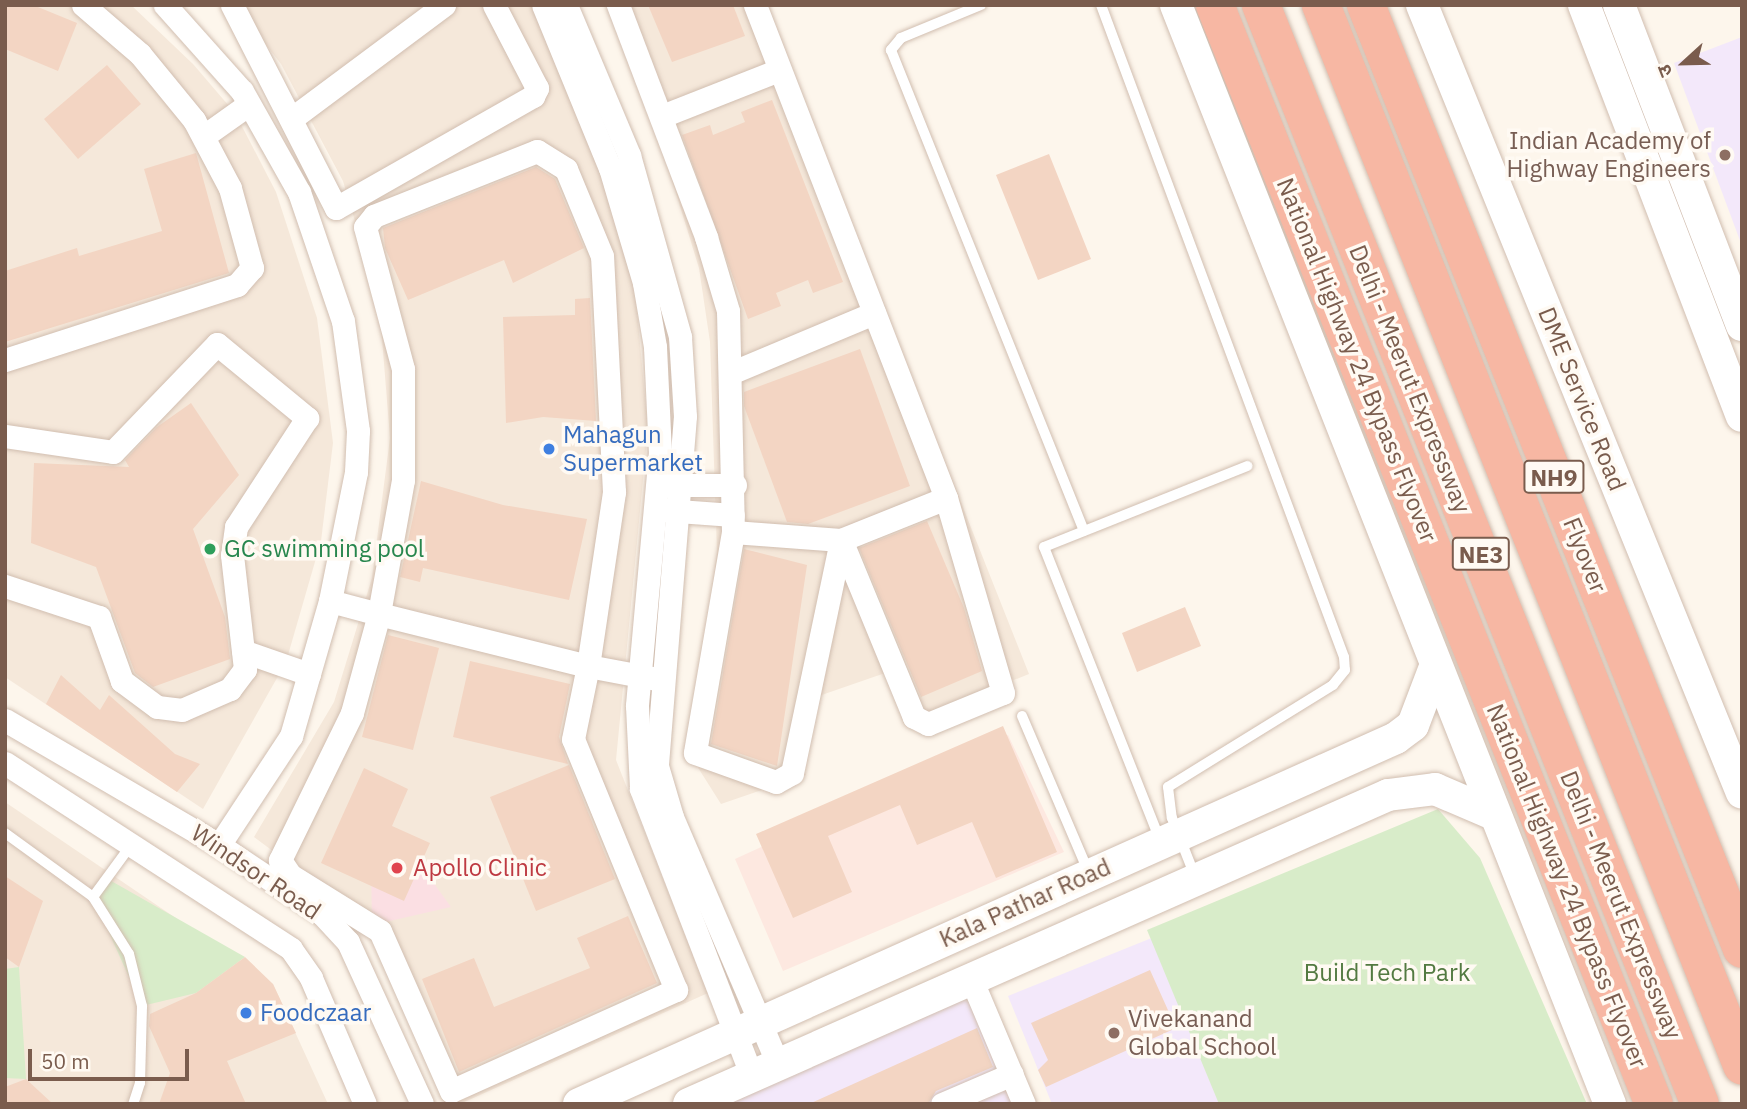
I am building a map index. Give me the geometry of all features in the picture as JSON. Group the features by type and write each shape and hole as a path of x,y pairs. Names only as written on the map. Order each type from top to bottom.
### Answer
{"highway":[{"name":"National Highway 24 Bypass Flyover","path":"1215,5 1654,1104"},
{"name":"Delhi - Meerut Expressway","path":"1261,5 1700,1104"},
{"name":"Delhi - Meerut Expressway","path":"1321,5 1742,1065"},
{"name":"Flyover","path":"1366,5 1742,949"}],"street":[{"path":"5,360 237,285 250,276 251,260 230,188 204,136 140,54 83,5"},
{"path":"165,5 205,45 249,104 299,192 343,321 355,390 356,472 330,601 309,674 290,736 219,845"},
{"path":"232,5 336,208 526,103 537,88 494,5"},
{"path":"292,119 444,5"},
{"path":"543,5 610,168 644,284 655,347 670,485"},
{"path":"566,5 629,155 665,274 683,366 668,511 657,765 765,1070"},
{"path":"618,5 662,116 728,311 733,372 733,524 695,753 776,782 792,773 841,540"},
{"path":"755,5 946,498 1003,687 994,698 928,724 914,717 841,540"},
{"path":"1176,5 1461,735 1610,1104"},
{"name":"DME Service Road","path":"1422,5 1742,793"},
{"path":"1584,5 1742,416"},
{"path":"1619,5 1742,325"},
{"path":"662,116 779,70"},
{"path":"204,136 249,104"},
{"path":"537,151 566,169 602,256 614,492 588,666 575,749 676,990 454,1092 380,931 290,875 280,860 345,733 379,614 403,480 407,404 396,331 365,227 374,216 537,151"},
{"path":"1675,243 1706,231"},
{"path":"733,372 874,313"},
{"path":"5,436 113,452 217,344 300,407 307,425 241,516 232,540 245,669 239,683 168,712 122,681 106,628 91,611 5,586"},
{"path":"670,485 735,485"},
{"path":"668,511 841,540 946,498"},
{"path":"668,511 638,677 641,789 748,1026"},
{"path":"330,601 588,666 662,680"},
{"path":"243,651 309,674"},
{"name":"Kala Pathar Road","path":"579,1104 1396,738 1413,724 1435,667"},
{"name":"Windsor Road","path":"5,719 219,845 322,914 348,942 422,1104"},
{"name":"Windsor Road","path":"5,764 132,842 291,949 311,978 365,1104"},
{"name":"Kala Pathar Road","path":"689,1104 1198,883 1388,795 1421,787 1454,794 1493,814"},
{"path":"972,981 1024,1104"},
{"path":"942,1104 1012,1074"}],"lane":[{"path":"981,5 901,38 891,50 1083,531"},
{"path":"1101,5 1344,657 1345,670 1333,685 1168,787 1170,839"},
{"path":"1198,883 1170,839 1044,547 1248,466"},
{"path":"1021,716 1089,875"},
{"path":"5,833 93,897 129,954 141,987 142,1056 133,1104"},
{"path":"93,897 132,842"}],"shaded area":[{"path":"5,5 131,5 193,64 235,113 276,192 317,318 333,443 321,541 286,662 203,809 5,677"},
{"path":"235,5 533,5 593,149 634,280 648,429 616,760 708,993 460,1104 445,1104 372,925 254,837 334,702 372,578 390,438 379,301 343,181 281,64"},
{"path":"608,5 764,5 1029,674 925,715 888,672 813,698 799,758 806,775 721,804 690,755 717,552 710,342 699,268 660,141"},
{"name":"Indian Academy of Highway Engineers","path":"1742,37 1742,246 1674,63"},
{"path":"1008,735 1064,852 783,971 735,859"},
{"path":"5,802 273,984 328,1104 5,1104"},
{"name":"Apollo Clinic","path":"385,816 451,907 372,925 371,864"},
{"name":"Vivekanand Global School","path":"1164,933 1233,1104 1052,1104 1008,996"},
{"path":"972,981 1024,1104 690,1104"}],"green space":[{"name":"Build Tech Park","path":"1438,809 1480,858 1587,1104 1219,1104 1147,930"},
{"path":"106,878 245,957 196,993 142,1006 93,897"},
{"path":"19,967 26,1079 5,1078 5,969"}],"building":[{"path":"5,5 33,5 77,23 58,71 5,49"},
{"path":"648,5 733,5 745,36 672,62"},
{"path":"107,65 141,104 78,159 44,119"},
{"path":"772,100 843,282 813,293 808,280 776,293 781,306 748,319 682,135 710,125 713,135 745,122 741,112"},
{"path":"196,153 229,273 5,342 5,271 77,248 79,256 162,231 144,169"},
{"path":"1049,154 1091,259 1038,280 996,175"},
{"path":"536,167 555,179 584,248 513,283 504,260 408,300 385,248 383,228"},
{"path":"590,298 596,421 543,417 506,423 503,317 575,315 575,299"},
{"path":"860,349 910,486 808,524 787,522 744,406 744,392"},
{"path":"191,403 239,475 193,529 225,617 230,659 153,687 135,673 96,567 31,543 34,463 129,467 125,460 157,427"},
{"path":"421,481 503,505 587,519 569,600 423,568 420,582 400,577"},
{"path":"927,521 964,608 982,671 921,697 859,548"},
{"path":"744,549 807,565 777,766 711,744"},
{"path":"1185,607 1201,646 1137,672 1122,633"},
{"path":"388,635 439,648 413,750 362,737"},
{"path":"470,661 570,684 559,737 568,764 453,737"},
{"path":"61,675 100,710 109,695 175,754 200,764 177,792 46,704"},
{"path":"1003,726 1057,852 996,878 972,822 917,845 900,805 828,836 852,892 793,918 756,834"},
{"path":"569,765 615,879 536,911 490,797"},
{"path":"364,768 408,789 392,826 430,843 404,901 321,863"},
{"path":"5,876 43,901 19,967 5,957"},
{"path":"628,916 657,983 459,1072 422,979 474,958 494,1007 590,968 577,938"},
{"path":"245,957 273,984 296,1033 227,1061 246,1104 159,1104 170,1073 149,1026 150,1014 196,993"},
{"path":"1150,970 1176,1028 1046,1087 1038,1070 1048,1060 1031,1023"},
{"path":"977,1028 993,1067 936,1091 928,1104 809,1104"},
{"path":"26,1079 53,1104 5,1104 5,1087"}],"place":[{"name":"Indian Academy of Highway Engineers","path":"1725,155"},
{"name":"Mahagun Supermarket","path":"549,449"},
{"name":"GC swimming pool","path":"210,549"},
{"name":"Apollo Clinic","path":"397,868"},
{"name":"Foodczaar","path":"246,1013"},
{"name":"Vivekanand Global School","path":"1114,1033"}]}
